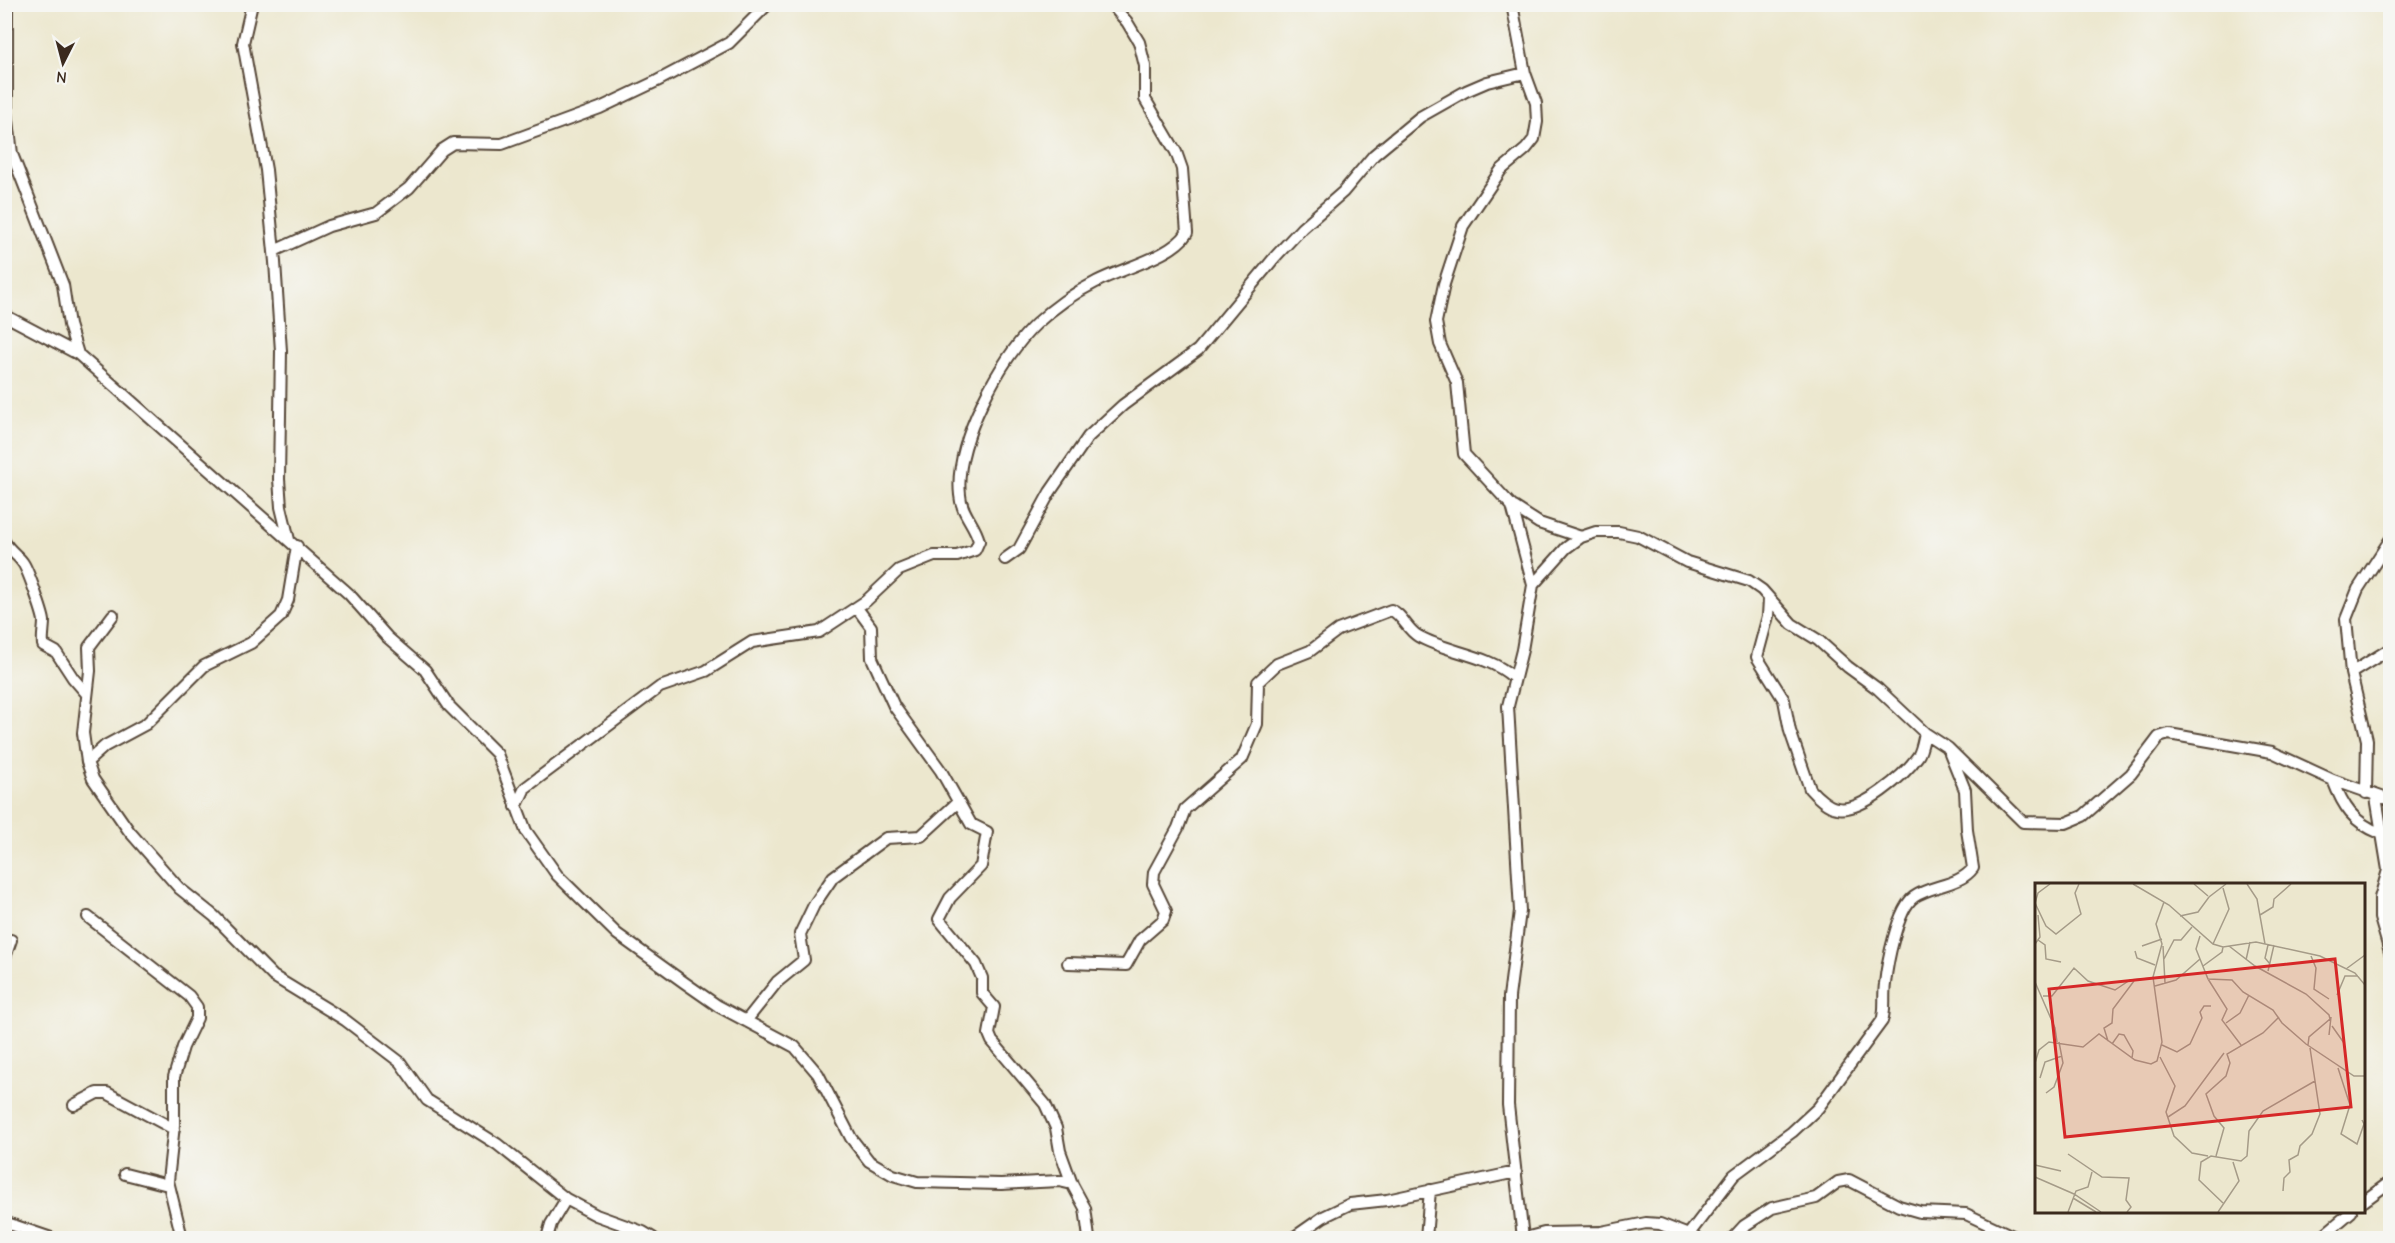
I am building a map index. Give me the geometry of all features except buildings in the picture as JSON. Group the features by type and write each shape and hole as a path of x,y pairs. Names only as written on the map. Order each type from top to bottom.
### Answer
{"street":[{"path":"7,4 7,112 12,154 63,285 69,325 78,354"},
{"path":"87,762 105,746 153,718 204,666 251,643 281,616 288,600 293,543 281,507 279,479 280,351 274,251 266,170 243,43 252,4"},
{"path":"274,251 329,226 376,213 409,188 442,150 453,143 502,144 600,108 657,81 729,43 768,4"},
{"path":"516,807 521,793 530,783 660,687 706,671 752,642 819,632 857,608 898,570 934,556 967,554 978,546 977,533 961,502 960,472 977,419 1003,367 1036,324 1095,282 1177,246 1187,233 1182,169 1176,152 1145,99 1145,66 1139,42 1128,22 1111,4"},
{"path":"1512,4 1525,73 1536,103 1537,122 1534,139 1526,150 1502,170 1463,226 1444,284 1436,322 1440,344 1457,383 1464,454 1512,506 1539,523 1581,537"},
{"path":"1005,559 1018,549 1050,492 1089,437 1123,405 1198,350 1275,257 1302,228 1343,192 1374,154 1420,117 1466,91 1487,82 1525,73"},
{"path":"4,315 78,354 349,594 387,637 418,664 449,706 496,754 516,807 541,854 557,875 611,928 710,1000 795,1047 809,1061 858,1149 869,1161 893,1175 917,1182 1001,1184 1059,1181 1072,1184"},
{"path":"1512,506 1533,585 1522,650 1513,677 1508,706 1520,911 1509,997 1508,1084 1524,1239 1544,1233 1601,1232 1646,1223 1693,1236 1734,1175 1792,1132 1818,1108 1882,1021 1885,1012 1885,984 1892,947 1908,902 1916,896 1962,878 1973,868 1967,830 1965,790 1948,748"},
{"path":"1533,585 1566,548 1581,537 1596,532 1619,531 1638,536 1687,562 1749,581 1769,599 1781,614 1818,640 1848,667 1878,689 1925,733 1948,748 1994,791 2018,819 2027,823 2066,823 2083,816 2131,774 2163,735 2272,752 2333,780 2391,800"},
{"path":"2391,540 2358,588 2346,619 2351,673 2367,740 2371,795 2389,869 2380,898 2380,918 2391,952"},
{"path":"4,541 9,550 23,563 29,580 35,588 36,600 44,618 43,645 56,652 72,678 86,693"},
{"path":"1769,599 1768,616 1756,657 1784,700 1790,731 1810,789 1815,795 1836,808 1855,807 1885,789 1914,761 1921,752 1925,733"},
{"path":"857,608 872,627 872,658 894,706 941,771 972,826 987,832 981,867 953,894 939,919 980,973 982,993 994,1007 989,1034 992,1041 1045,1104 1056,1128 1060,1151 1072,1184 1085,1208 1089,1239"},
{"path":"1068,963 1126,965 1140,940 1163,920 1166,911 1153,884 1154,873 1178,828 1185,809 1242,759 1257,724 1258,682 1263,674 1277,664 1310,651 1338,630 1391,610 1396,612 1418,636 1501,666 1513,677"},
{"path":"113,615 89,647 90,671 83,733 87,762 93,779 129,831 179,888 214,916 273,976 345,1020 400,1062 427,1100 497,1144 566,1199 596,1215 643,1232 653,1239"},
{"path":"2351,673 2391,649"},
{"path":"2333,780 2340,799 2361,825 2380,833"},
{"path":"746,1020 777,982 804,960 800,934 814,905 834,877 886,838 921,836 958,802"},
{"path":"88,918 189,996 196,1007 197,1018 175,1069 172,1087 174,1129 168,1185 182,1239"},
{"path":"4,960 11,940"},
{"path":"74,1105 97,1092 107,1093 174,1129"},
{"path":"1293,1239 1323,1217 1350,1204 1387,1200 1516,1172"},
{"path":"125,1174 168,1185"},
{"path":"1733,1239 1744,1226 1772,1208 1816,1198 1843,1180 1849,1180 1899,1206 1920,1212 1966,1214 2017,1239"},
{"path":"2365,1200 2391,1182"},
{"path":"1426,1239 1430,1190"},
{"path":"547,1239 551,1224 566,1199"},
{"path":"2320,1239 2350,1213"},
{"path":"4,1222 51,1239"}]}
